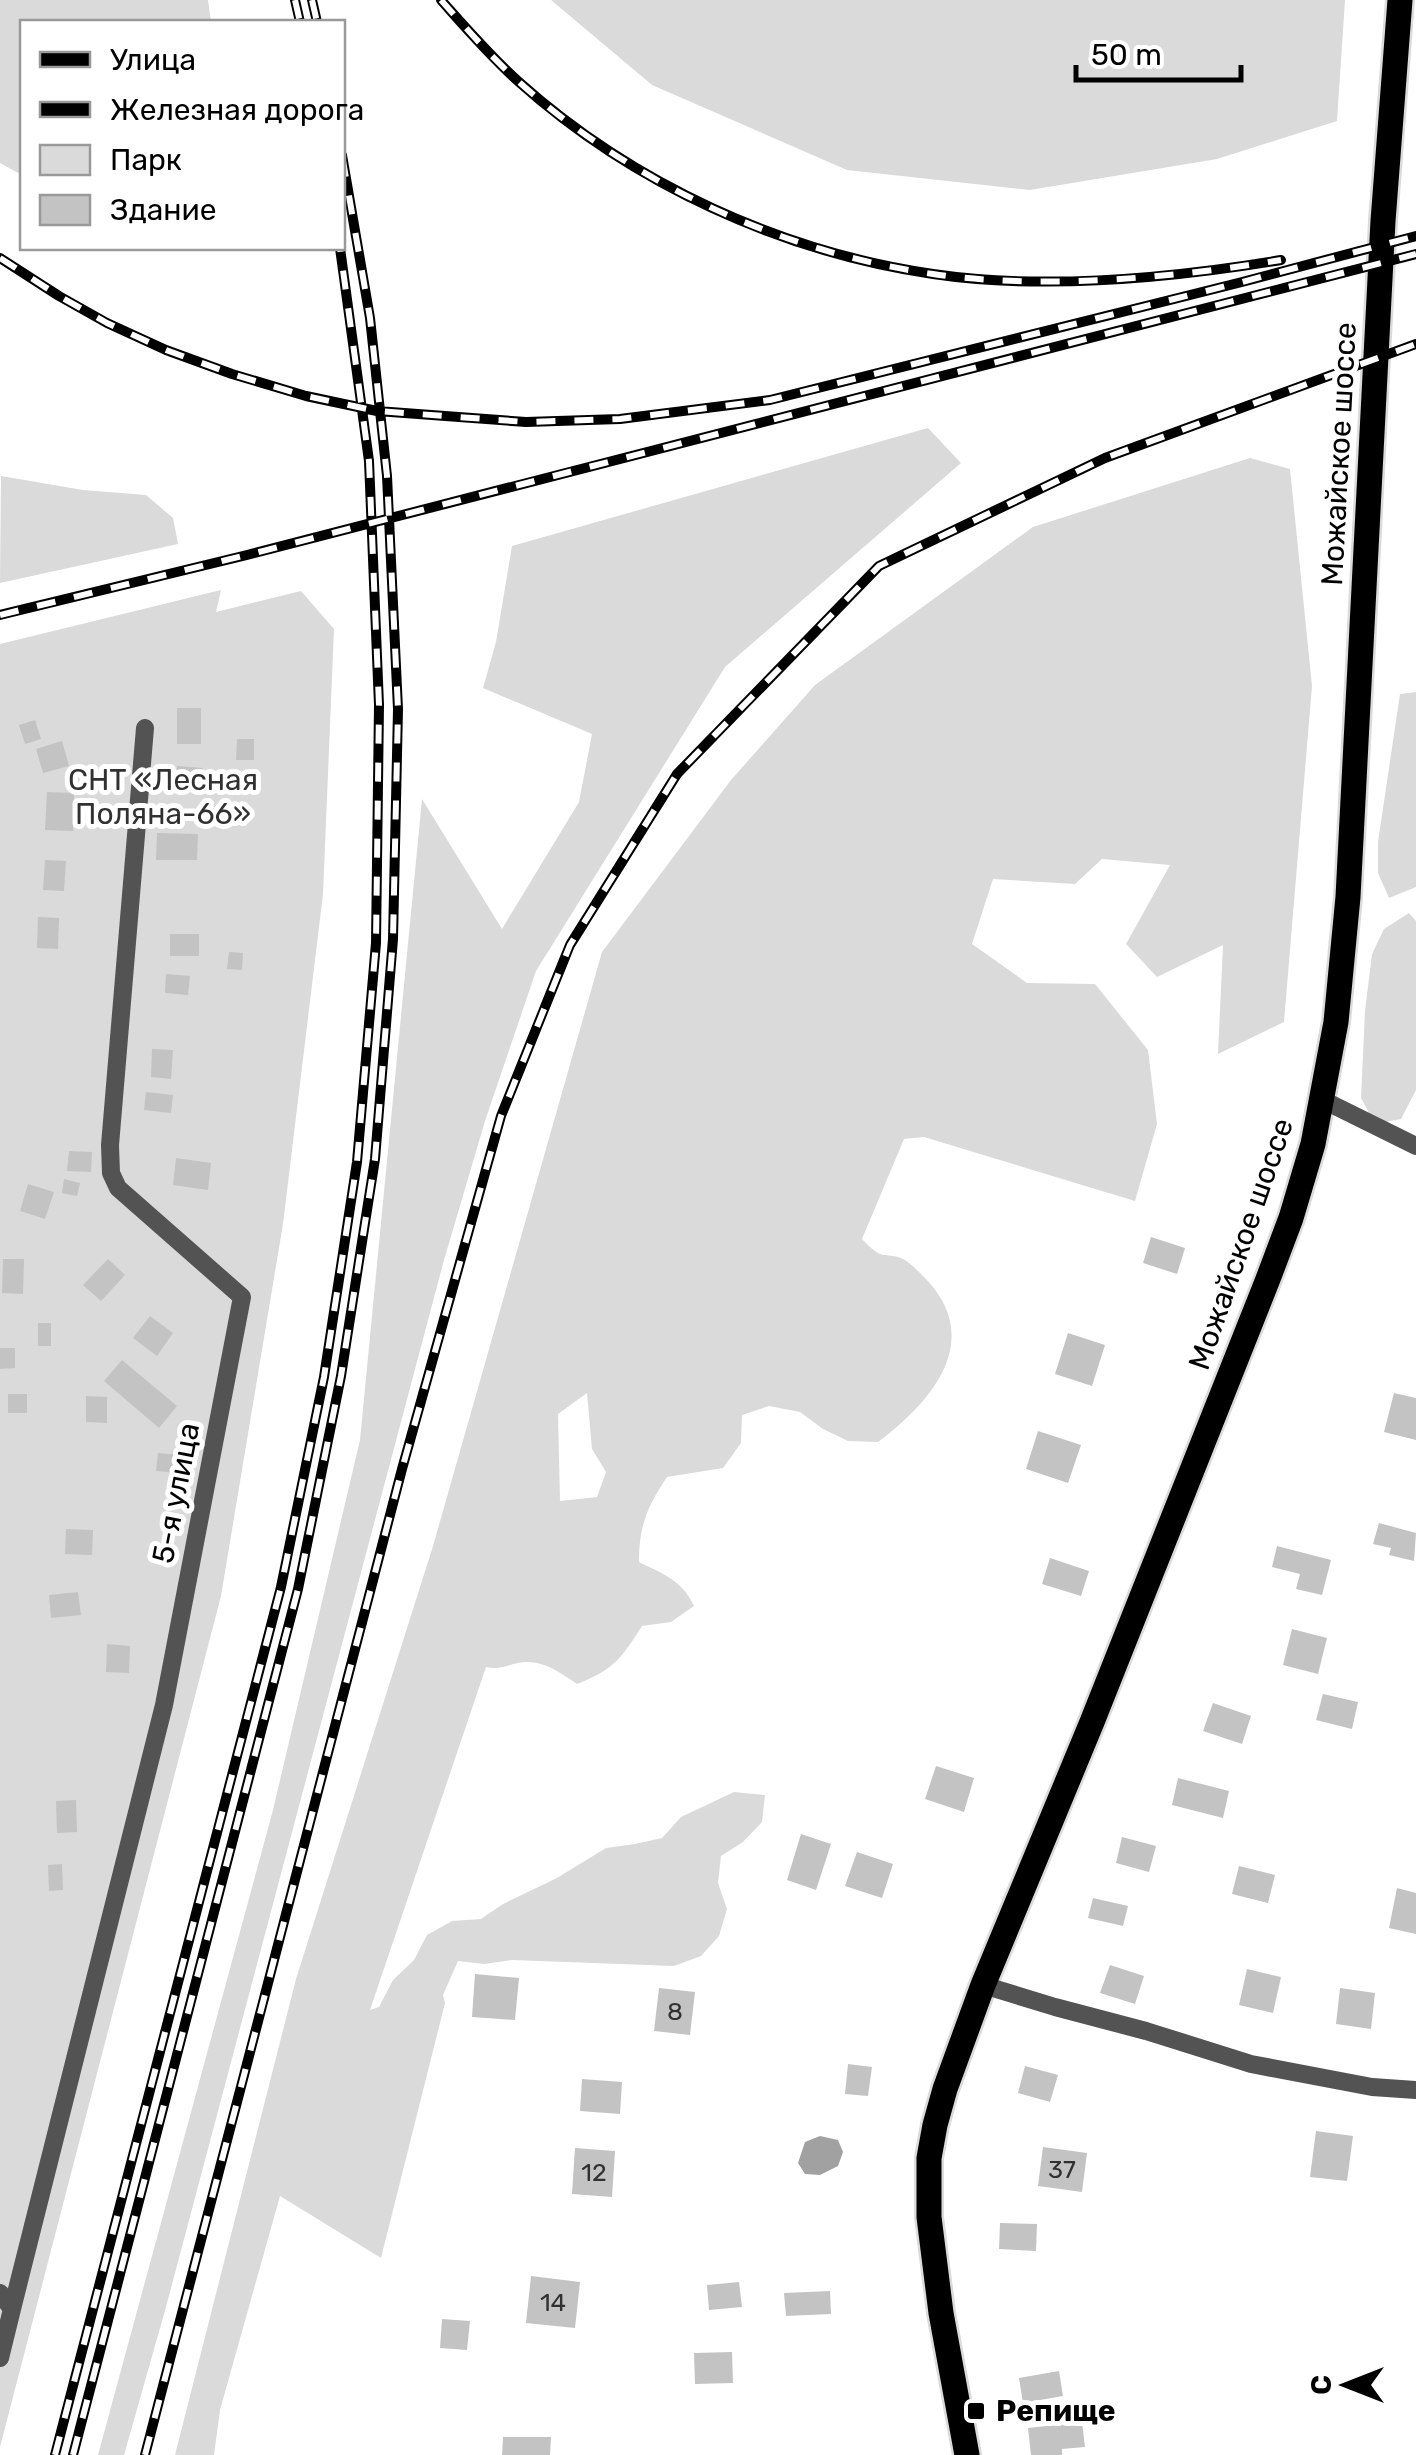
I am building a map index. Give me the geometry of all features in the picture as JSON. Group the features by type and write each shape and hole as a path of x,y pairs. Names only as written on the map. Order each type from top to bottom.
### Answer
{"main road":[{"name":"Можайское шоссе","path":"968,2455 940,2313 929,2217 929,2158 944,2089 1268,1279 1291,1218 1323,1100 1336,1022 1348,896 1383,221 1400,0"}],"street":[{"name":"5-я улица","path":"12,2309 164,1705 242,1298 118,1188 111,1173 110,1145 145,728"},
{"path":"1323,1100 1416,1146"},
{"path":"983,1984 1251,2064 1372,2087 1416,2090"},
{"path":"0,2293 12,2309 0,2358"}],"green space":[{"path":"0,0 208,0 211,20 20,20 20,174 0,163"},
{"path":"551,0 1345,0 1337,121 1217,159 1030,190 847,170 652,85"},
{"path":"928,428 961,463 725,667 536,971 485,1121 444,1260 124,2455 98,2455 273,1810 360,1440 422,799 502,929 579,802 592,734 483,688 496,642 512,546"},
{"path":"1250,458 1290,469 1312,686 1284,1022 1218,1054 1223,945 1157,977 1126,944 1170,865 1102,859 1075,884 993,879 972,944 1027,983 1095,984 1148,1050 1157,1124 1135,1201 924,1137 904,1139 862,1239 880,1254 908,1262 940,1298 950,1321 951,1344 934,1387 918,1407 878,1442 848,1441 800,1412 769,1406 742,1415 741,1443 723,1468 667,1477 643,1527 639,1562 678,1584 694,1606 671,1622 642,1626 615,1662 577,1684 539,1663 486,1667 370,2010 379,2007 393,1980 414,1960 427,1935 452,1921 481,1919 606,1848 662,1838 681,1817 734,1792 765,1795 762,1822 743,1842 721,1856 718,1883 727,1909 719,1936 701,1956 674,1966 458,1961 443,1995 445,2003 381,2258 280,2196 220,2410 214,2455 175,2455 296,1979 433,1546 602,952 731,780 815,685 1033,527","holes":["587,1393 592,1449 606,1472 597,1497 560,1501 558,1414"]},
{"path":"1,476 83,490 146,495 173,518 178,544 0,583"},
{"name":"СНТ «Лесная Поляна-66»","path":"221,590 216,612 301,591 334,629 323,894 283,1224 221,1596 0,2447 0,644"},
{"path":"1416,692 1416,887 1389,898 1378,873 1378,842 1400,694"},
{"path":"1409,913 1416,921 1416,1090 1401,1119 1375,1124 1361,1098 1372,954 1384,929"}],"shaded area":[{"path":"820,2136 838,2140 843,2152 838,2166 820,2175 805,2174 798,2163 805,2142"}],"building":[{"path":"177,708 201,708 201,744 177,744"},
{"path":"35,720 41,739 25,744 19,725"},
{"path":"237,739 254,739 254,760 236,760"},
{"path":"62,741 69,766 43,773 36,749"},
{"path":"177,766 203,768 201,788 176,786"},
{"path":"47,792 74,793 73,831 45,830"},
{"path":"157,833 198,834 197,860 156,860"},
{"path":"45,860 66,861 64,891 43,890"},
{"path":"38,917 59,918 58,949 37,948"},
{"path":"170,934 199,934 199,956 170,956"},
{"path":"229,952 243,953 242,970 227,969"},
{"path":"166,974 190,976 188,995 165,993"},
{"path":"152,1049 173,1050 171,1079 151,1077"},
{"path":"146,1092 173,1095 171,1113 144,1110"},
{"path":"69,1151 92,1152 91,1172 67,1171"},
{"path":"176,1158 211,1163 208,1190 173,1185"},
{"path":"64,1179 80,1183 77,1196 62,1193"},
{"path":"28,1184 54,1192 45,1219 20,1211"},
{"path":"1151,1237 1185,1248 1177,1274 1143,1263"},
{"path":"3,1259 24,1259 23,1294 2,1293"},
{"path":"108,1259 125,1275 101,1301 83,1285"},
{"path":"150,1316 173,1333 157,1356 133,1338"},
{"path":"38,1323 51,1323 51,1346 38,1346"},
{"path":"1068,1333 1105,1345 1092,1386 1055,1374"},
{"path":"0,1348 15,1348 15,1368 0,1369"},
{"path":"122,1360 177,1406 159,1428 104,1381"},
{"path":"1394,1393 1416,1398 1416,1440 1384,1432"},
{"path":"8,1394 27,1394 27,1413 8,1413"},
{"path":"86,1396 107,1397 107,1423 86,1422"},
{"path":"1038,1431 1081,1445 1068,1483 1026,1469"},
{"path":"158,1453 180,1455 178,1473 156,1471"},
{"path":"1379,1523 1416,1533 1414,1561 1389,1555 1391,1548 1373,1544"},
{"path":"66,1529 93,1530 92,1555 65,1554"},
{"path":"1277,1546 1331,1560 1322,1595 1296,1589 1300,1574 1272,1567"},
{"path":"1050,1558 1089,1571 1081,1596 1042,1584"},
{"path":"78,1592 81,1615 51,1618 49,1595"},
{"path":"1292,1629 1327,1638 1318,1674 1283,1665"},
{"path":"107,1644 130,1646 129,1673 106,1672"},
{"path":"1323,1694 1358,1702 1352,1729 1316,1720"},
{"path":"1213,1703 1251,1716 1242,1744 1203,1731"},
{"path":"936,1766 974,1778 964,1812 925,1799"},
{"path":"1178,1778 1229,1791 1223,1818 1172,1805"},
{"path":"76,1800 77,1832 57,1833 56,1801"},
{"path":"801,1834 831,1844 816,1890 787,1880"},
{"path":"1122,1837 1156,1846 1149,1872 1116,1863"},
{"path":"857,1852 893,1864 882,1898 845,1886"},
{"path":"62,1864 63,1890 49,1891 48,1865"},
{"path":"1239,1866 1275,1875 1268,1903 1232,1894"},
{"path":"1397,1888 1416,1893 1416,1934 1389,1928"},
{"path":"1093,1898 1128,1906 1123,1926 1088,1918"},
{"path":"1110,1965 1144,1976 1135,2004 1100,1993"},
{"path":"1247,1969 1281,1977 1273,2013 1239,2005"},
{"path":"475,1974 519,1978 515,2020 472,2017"},
{"path":"659,1988 695,1992 690,2035 654,2031"},
{"path":"1340,1988 1375,1993 1371,2029 1336,2024"},
{"path":"848,2064 872,2067 868,2096 845,2094"},
{"path":"1025,2066 1058,2075 1050,2102 1018,2093"},
{"path":"582,2079 622,2082 620,2114 580,2111"},
{"path":"1316,2131 1353,2136 1347,2181 1310,2177"},
{"path":"1043,2147 1087,2153 1082,2192 1038,2186"},
{"path":"575,2148 615,2151 612,2197 572,2194"},
{"path":"1000,2223 1037,2224 1036,2251 999,2249"},
{"path":"531,2276 580,2282 575,2328 526,2323"},
{"path":"739,2282 742,2307 709,2310 707,2285"},
{"path":"830,2291 831,2314 786,2316 784,2293"},
{"path":"442,2319 470,2321 467,2350 440,2348"},
{"path":"732,2352 733,2383 695,2384 694,2353"},
{"path":"1059,2371 1063,2396 1023,2403 1019,2378"},
{"path":"1082,2422 1085,2447 1062,2449 1062,2455 1031,2455 1028,2428"},
{"path":"503,2437 551,2437 550,2455 502,2455"}],"railway":[{"path":"295,0 300,20"},
{"path":"312,0 317,20"},
{"path":"441,0 519,82 611,152 712,208 821,249 933,274 1018,281 1152,277 1281,260"},
{"path":"73,2455 298,1589 341,1376 375,1159 393,939 398,709 387,476 370,318 345,172"},
{"path":"0,258 107,323 232,374 306,396 377,411 526,422 620,419 770,400 1416,236"},
{"path":"55,2455 281,1587 324,1377 357,1162 376,943 379,705 369,461 340,250"},
{"path":"0,615 1416,254"},
{"path":"145,2455 402,1469 501,1116 570,945 677,774 879,566 1105,458 1416,344"}],"place":[{"name":"Репище","path":"976,2411"}]}
